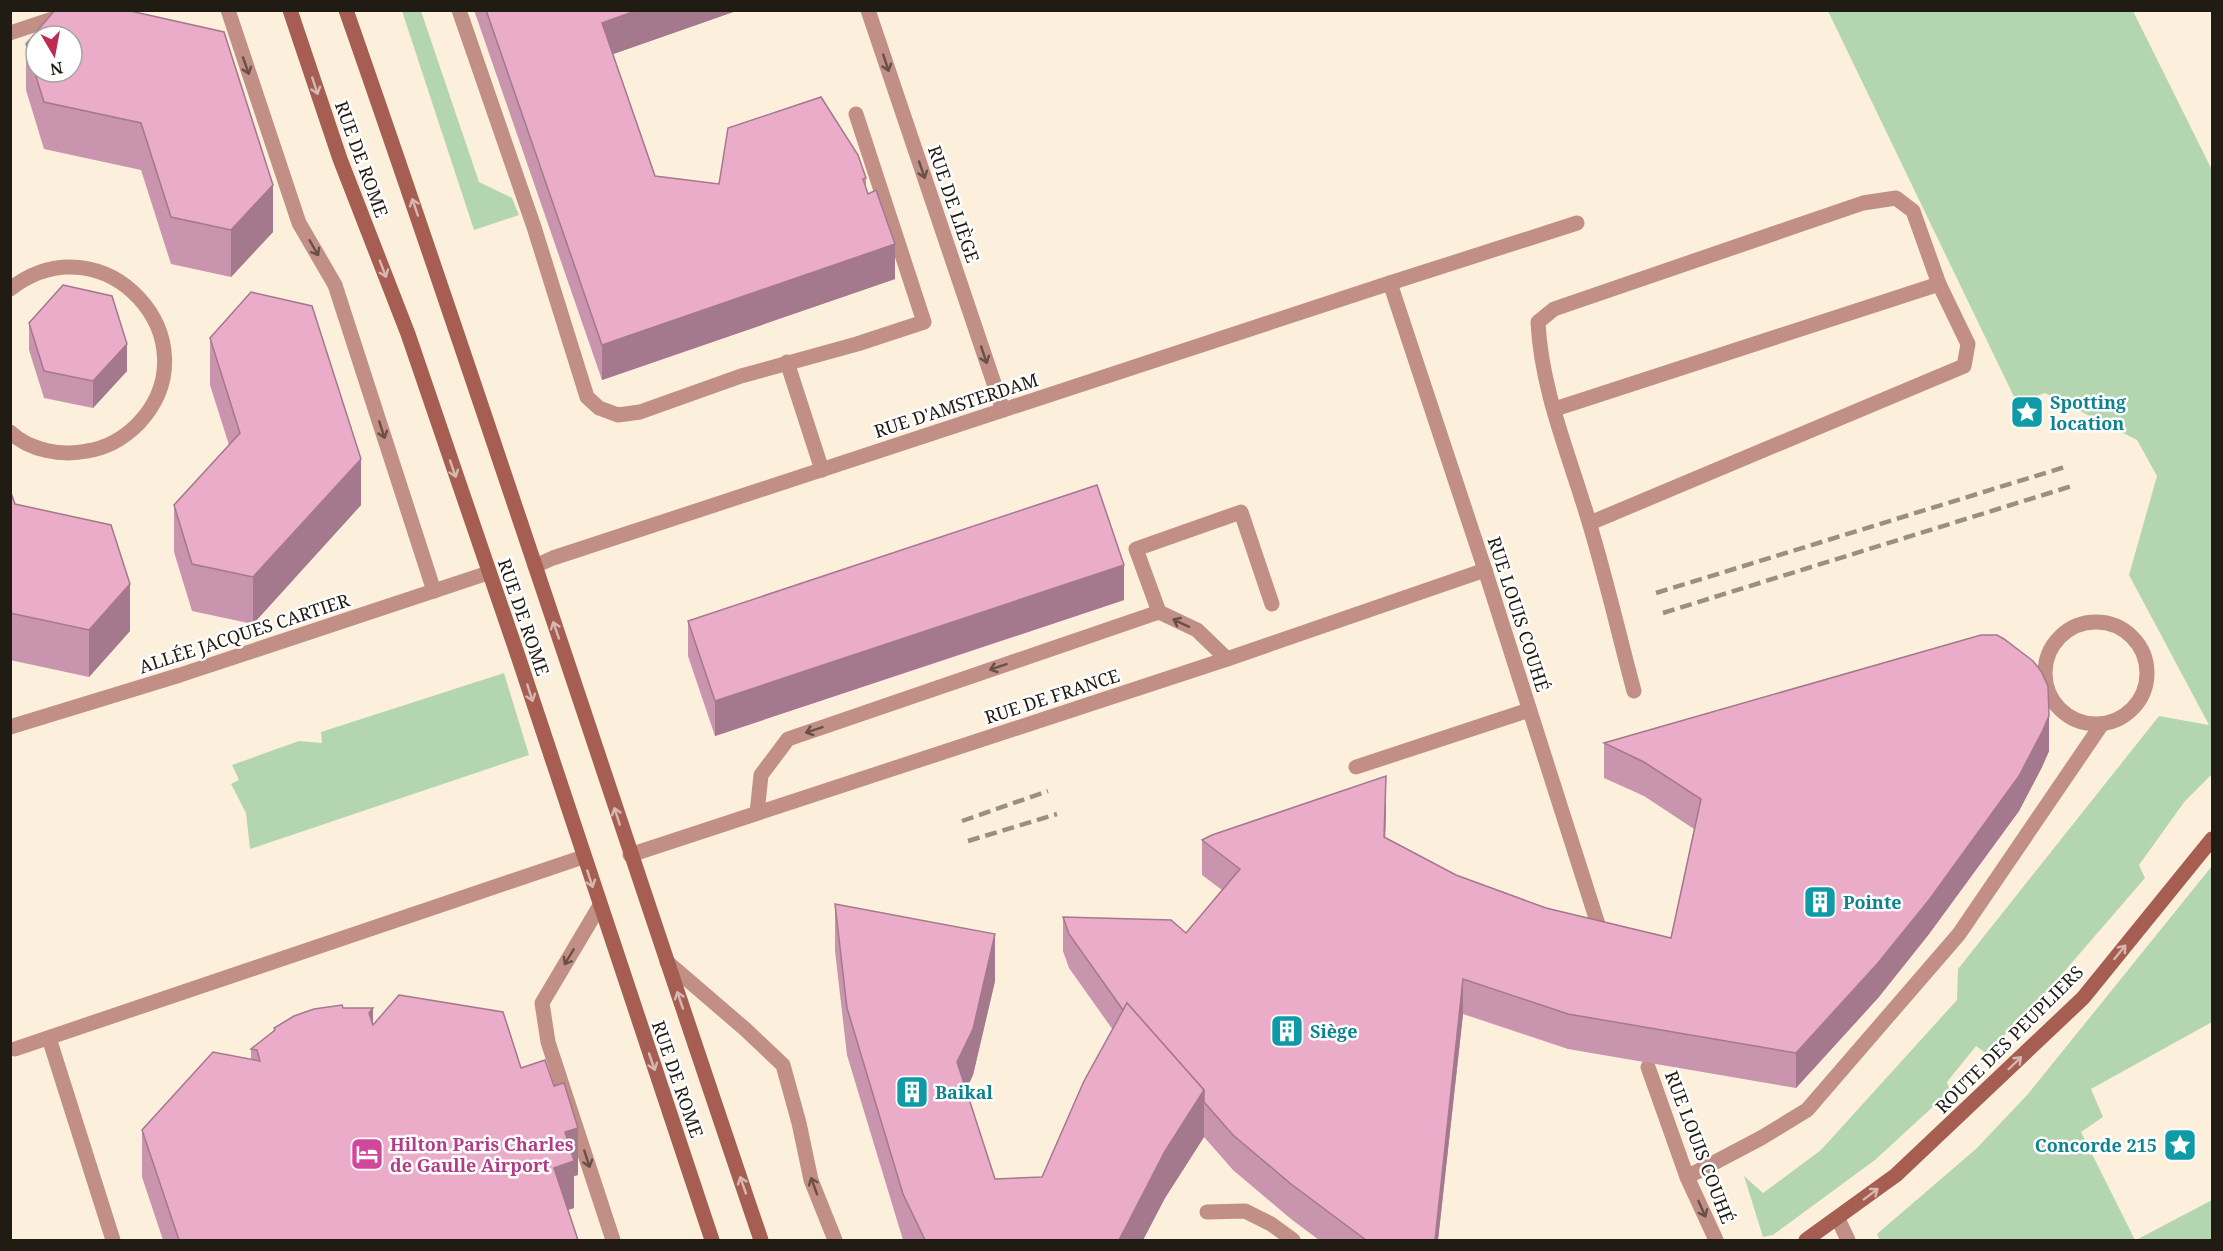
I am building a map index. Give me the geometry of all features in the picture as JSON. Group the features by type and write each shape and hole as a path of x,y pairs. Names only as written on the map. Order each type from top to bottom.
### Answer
{"main road":[{"name":"RUE DE ROME","path":"290,10 340,159 408,334 712,1240"},
{"name":"RUE DE ROME","path":"346,10 454,321 630,855 761,1240"},
{"name":"ROUTE DES PEUPLIERS","path":"1806,1240 1896,1175 2083,998 2212,839"}],"street":[{"path":"10,33 79,10"},
{"path":"228,10 300,223 334,285 434,591"},
{"path":"459,10 530,216 587,397 600,408 618,415 640,412 741,376 857,344 924,322 855,114"},
{"name":"RUE DE LIÈGE","path":"868,10 1003,410"},
{"path":"1590,523 1964,366 1968,344 1939,284 1913,212 1896,198 1863,203 1554,309 1538,322 1539,346 1555,409 1590,523 1634,691"},
{"name":"RUE D'AMSTERDAM","path":"535,566 553,558 1577,223"},
{"path":"10,289 25,278 55,267 87,268 117,279 142,299 158,327 164,358 160,387 147,414 126,436 100,449 70,454 41,450 10,432"},
{"name":"RUE LOUIS COUHÉ","path":"1390,284 1485,570 1609,957"},
{"path":"1555,409 1939,284"},
{"path":"787,362 822,470"},
{"path":"1159,612 1136,549 1241,512 1272,604"},
{"name":"RUE DE FRANCE","path":"630,855 1227,659 1485,570"},
{"name":"ALLÉE JACQUES CARTIER","path":"10,727 180,675 488,573"},
{"path":"757,813 761,775 788,739 1159,612 1197,630 1227,659"},
{"path":"1687,1177 1761,1138 1807,1110 1959,934 2102,724 2117,720 2136,704 2146,683 2146,667 2142,651 2133,638 2120,628 2105,623 2089,622 2074,627 2060,636 2050,648 2045,663 2045,679 2049,695 2058,708 2071,718 2086,723 2102,724"},
{"path":"1356,767 1528,710"},
{"path":"15,1048 583,857"},
{"path":"599,907 542,1003 548,1042 614,1240"},
{"path":"667,962 783,1065 799,1123 811,1180 835,1240"},
{"path":"49,1038 113,1240"},
{"name":"RUE LOUIS COUHÉ","path":"1648,1067 1687,1177 1716,1240"},
{"path":"1207,1212 1245,1210 1271,1224 1293,1240"},
{"path":"1838,1219 1848,1240"}],"green space":[{"path":"402,11 421,11 479,182 512,198 519,215 474,230"},
{"path":"1828,11 2133,11 2212,170 2212,774 2185,801 2139,865 2145,878 2056,981 1987,1054 1976,1046 1947,1082 1950,1091 1875,1160 1773,1235 1763,1237 1744,1176 1763,1193 1821,1150 1957,1000 1958,969 2159,716 2209,725 2129,575 2157,476 2137,440 2045,393 2017,403"},
{"path":"504,673 529,755 250,849 246,813 231,784 239,780 232,765 299,741 322,743 321,732"},
{"path":"2212,866 2212,1022 2091,1089 2103,1117 2081,1132 2135,1240 1880,1240 1877,1234 1977,1148 2028,1094"},
{"path":"2212,1200 2212,1240 2136,1240"}],"building":[{"path":"55,10 126,10 224,32 273,185 231,230 171,217 141,123 44,102 38,84 84,84 84,24 43,24"},
{"path":"486,10 638,10 602,23 655,176 719,184 728,128 821,97 858,155 866,178 863,179 868,194 876,190 895,244 602,345"},
{"path":"63,285 112,296 127,344 93,381 44,371 29,323"},
{"path":"251,292 312,306 361,459 253,577 192,564 174,505 240,433 210,338"},
{"path":"1097,485 1124,565 715,701 688,621"},
{"path":"10,490 15,504 111,525 130,584 89,630 10,613"},
{"path":"1981,635 1997,635 2004,639 2033,661 2041,671 2048,686 2049,716 2042,732 2019,776 1929,900 1878,963 1796,1053 1568,1014 1463,979 1435,1240 1366,1240 1291,1184 1233,1135 1204,1102 1204,1090 1127,1003 1123,1010 1069,934 1063,917 1171,920 1186,933 1240,869 1202,840 1386,776 1384,837 1456,875 1546,908 1671,938 1701,799 1644,762 1604,743"},
{"name":"Baikal","path":"835,904 995,934 973,1029 957,1062 995,1179 1042,1177 1084,1081 1127,1003 1204,1090 1165,1151 1119,1240 925,1240 903,1194 847,1008"},
{"name":"Hilton Paris Charles de Gaulle Airport","path":"399,995 503,1012 521,1068 545,1060 554,1086 564,1083 578,1128 565,1132 574,1161 554,1168 578,1240 179,1240 142,1130 213,1052 260,1061 257,1050 251,1049 275,1030 274,1028 294,1016 314,1009 342,1005 343,1008 373,1008 369,1013 373,1025"}],"railway":[{"path":"1656,593 2068,466"},
{"path":"1663,613 2072,486"},
{"path":"962,821 1048,791"},
{"path":"968,841 1057,814"}],"place":[{"name":"Spotting location","path":"2027,412"},
{"name":"Pointe","path":"1820,902"},
{"name":"Siège","path":"1287,1031"},
{"name":"Baikal","path":"912,1092"},
{"name":"Concorde 215","path":"2180,1145"},
{"name":"Hilton Paris Charles de Gaulle Airport","path":"367,1154"}]}
